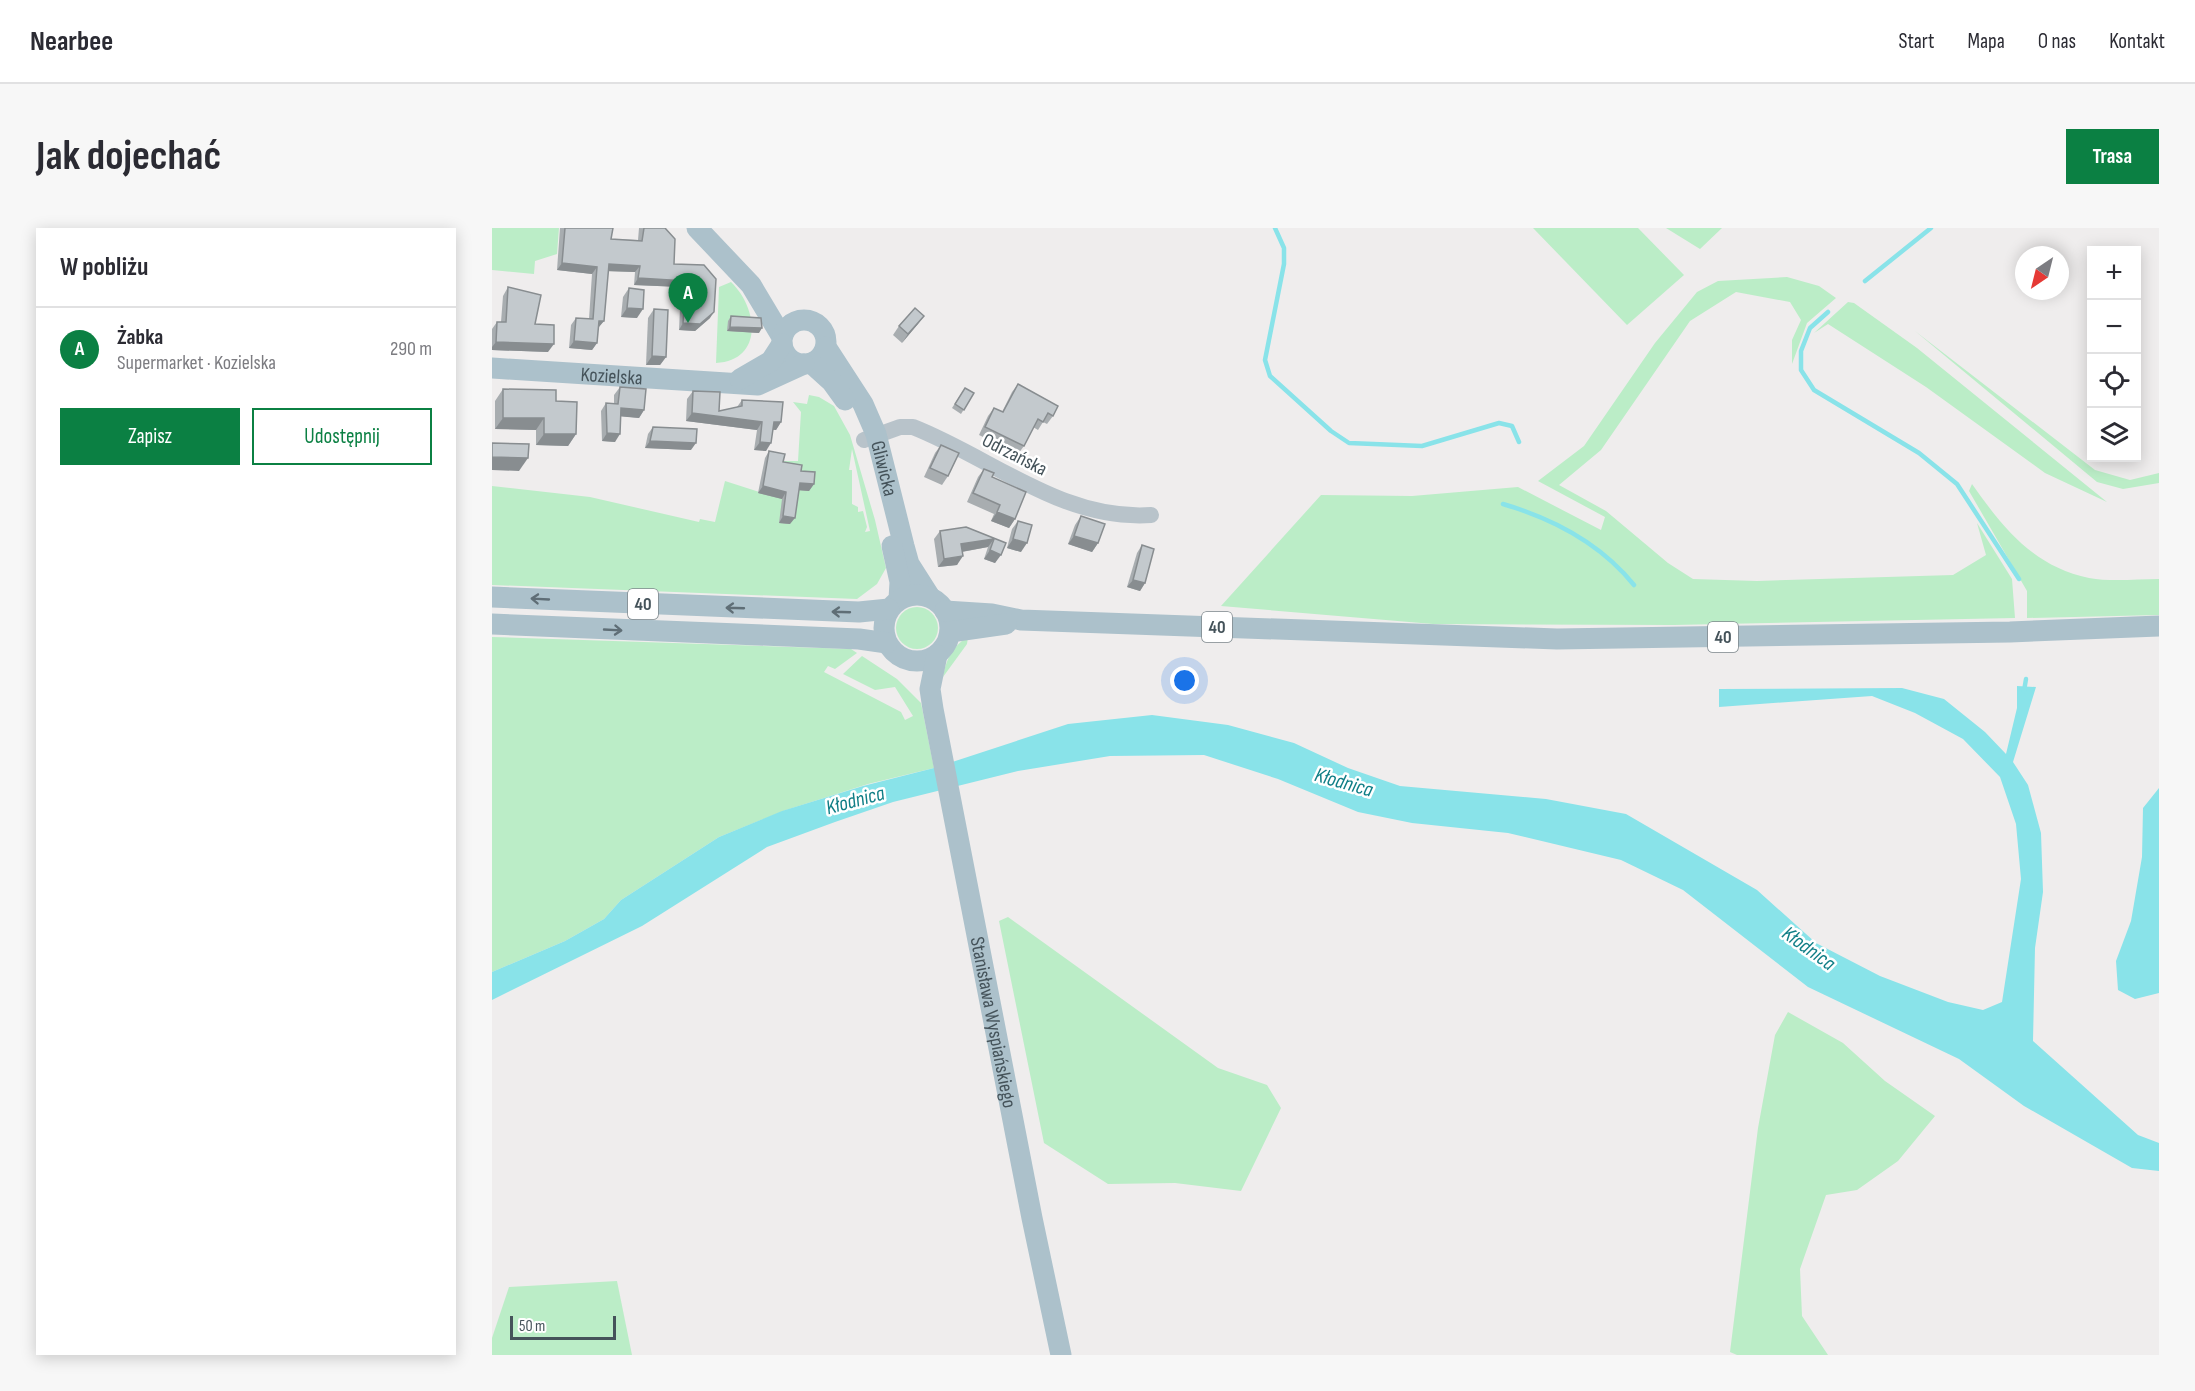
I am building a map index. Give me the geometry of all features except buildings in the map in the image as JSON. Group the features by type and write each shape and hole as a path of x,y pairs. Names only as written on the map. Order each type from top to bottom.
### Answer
{"main road":[{"path":"697,228 751,285 792,316 809,320 821,327 825,333 826,347 818,360 808,364 791,360 751,285"},
{"path":"731,383 763,367 782,341 789,325 801,319"},
{"name":"Gliwicka","path":"826,347 863,404 898,574 894,604"},
{"name":"Gliwicka","path":"808,364 832,382 870,437 909,564 937,604"},
{"name":"Kozielska","path":"492,368 758,385 808,364"},
{"name":"40","path":"492,597 859,612 894,604 909,595 937,604 1021,620 1557,639 2010,632 2159,626"},
{"path":"894,604 883,625 886,643 903,659 932,699"},
{"path":"903,659 922,661 937,655 947,642 950,622 937,604"},
{"name":"40","path":"950,632 991,628 1021,620"},
{"name":"40","path":"492,624 793,636 886,643"},
{"name":"Stanisława Wyspiańskiego","path":"937,655 932,699 1032,1218 1061,1355"}],"street":[{"name":"Odrzańska","path":"870,437 900,427 914,427 1060,500 1102,513 1125,516 1151,515"}],"green space":[{"path":"492,228 559,228 557,254 535,261 534,274 492,270"},
{"path":"1533,228 1638,228 1684,275 1627,325"},
{"path":"1666,228 1722,228 1700,249"},
{"path":"1787,277 1819,286 1836,298 1807,323 1792,364 1792,340 1801,320 1790,302 1736,292 1690,321 1601,450 1559,485 1606,511 1668,563 1693,579 1757,581 1953,575 1986,555 1977,523 2012,579 2015,618 1674,625 1433,624 1221,606 1321,495 1412,496 1518,487 1601,530 1605,517 1538,481 1584,446 1655,343 1697,292 1718,281"},
{"path":"731,282 747,305 752,331 749,343 742,353 732,360 716,363 719,287"},
{"path":"1848,302 1854,303 1917,348 2107,502 2045,473 1926,387 1828,324 1814,333"},
{"path":"1915,331 2095,470 2130,480 2159,473 2159,483 2123,489 2097,482"},
{"path":"809,395 819,397 834,406 850,435 875,520 886,568 877,584 857,599 492,585 492,486 590,497 699,522 700,519 715,522 725,481 772,496 780,461 798,461 801,412 793,402 807,404","holes":["852,449 870,531 865,532 867,527 863,511 858,512 858,507 852,504 852,470 849,470"]},
{"path":"1972,484 2008,530 2036,555 2052,565 2069,573 2089,578 2159,579 2159,615 2027,618 2027,591 1969,491"},
{"path":"917,607 932,613 938,628 932,643 917,649 902,643 896,628 902,613"},
{"path":"492,637 851,649 857,653 835,669 828,666 824,672 901,712 905,720 913,716 895,687 875,690 843,674 862,656 897,679 921,703 934,768 868,784 786,810 719,837 621,900 604,919 565,941 492,972"},
{"path":"968,637 967,644 943,677 951,654 958,644"},
{"path":"1008,917 1218,1068 1267,1085 1281,1108 1241,1191 1175,1183 1108,1184 1044,1143 999,921"},
{"path":"1788,1012 1843,1043 1885,1081 1935,1116 1898,1161 1857,1190 1826,1195 1800,1269 1802,1316 1828,1355 1737,1355 1730,1352 1758,1128 1775,1035"},
{"path":"617,1281 632,1355 492,1355 492,1338 509,1287"}],"water":[{"name":"Kłodnica","path":"2017,686 2036,687 2013,762 2028,785 2041,833 2043,892 2035,948 2033,1041 2138,1135 2159,1143 2159,1171 2132,1168 2024,1106 1959,1059 1808,987 1683,890 1621,860 1508,833 1412,823 1358,812 1278,779 1204,755 1110,756 1018,771 893,802 767,847 642,926 492,1000 492,972 565,941 604,919 621,900 719,837 782,811 863,786 934,768 1068,724 1152,715 1228,725 1294,743 1348,768 1400,786 1546,799 1626,814 1757,890 1816,943 1880,976 1948,1002 1983,1010 2002,1002 2021,879 2016,824 2000,777 1963,739 1915,713 1872,696 1719,707 1719,689 1902,688 1944,699 1985,732 2006,754 2017,708"},
{"path":"2159,788 2159,993 2135,999 2118,990 2116,961 2131,921 2142,857 2143,808"}],"waterway":[{"path":"1275,228 1284,248 1284,264 1265,360 1270,376 1331,431 1349,443 1422,446 1499,423 1512,426 1519,442"},
{"path":"1865,281 1931,228"},
{"path":"1828,312 1810,328 1801,351 1801,370 1814,390 1919,453 1957,484 2019,579"},
{"path":"1503,504 1540,517 1575,535 1607,557 1634,585"},
{"path":"2024,691 2026,679"}],"place":[{"name":"Żabka","path":"688,323"}]}
